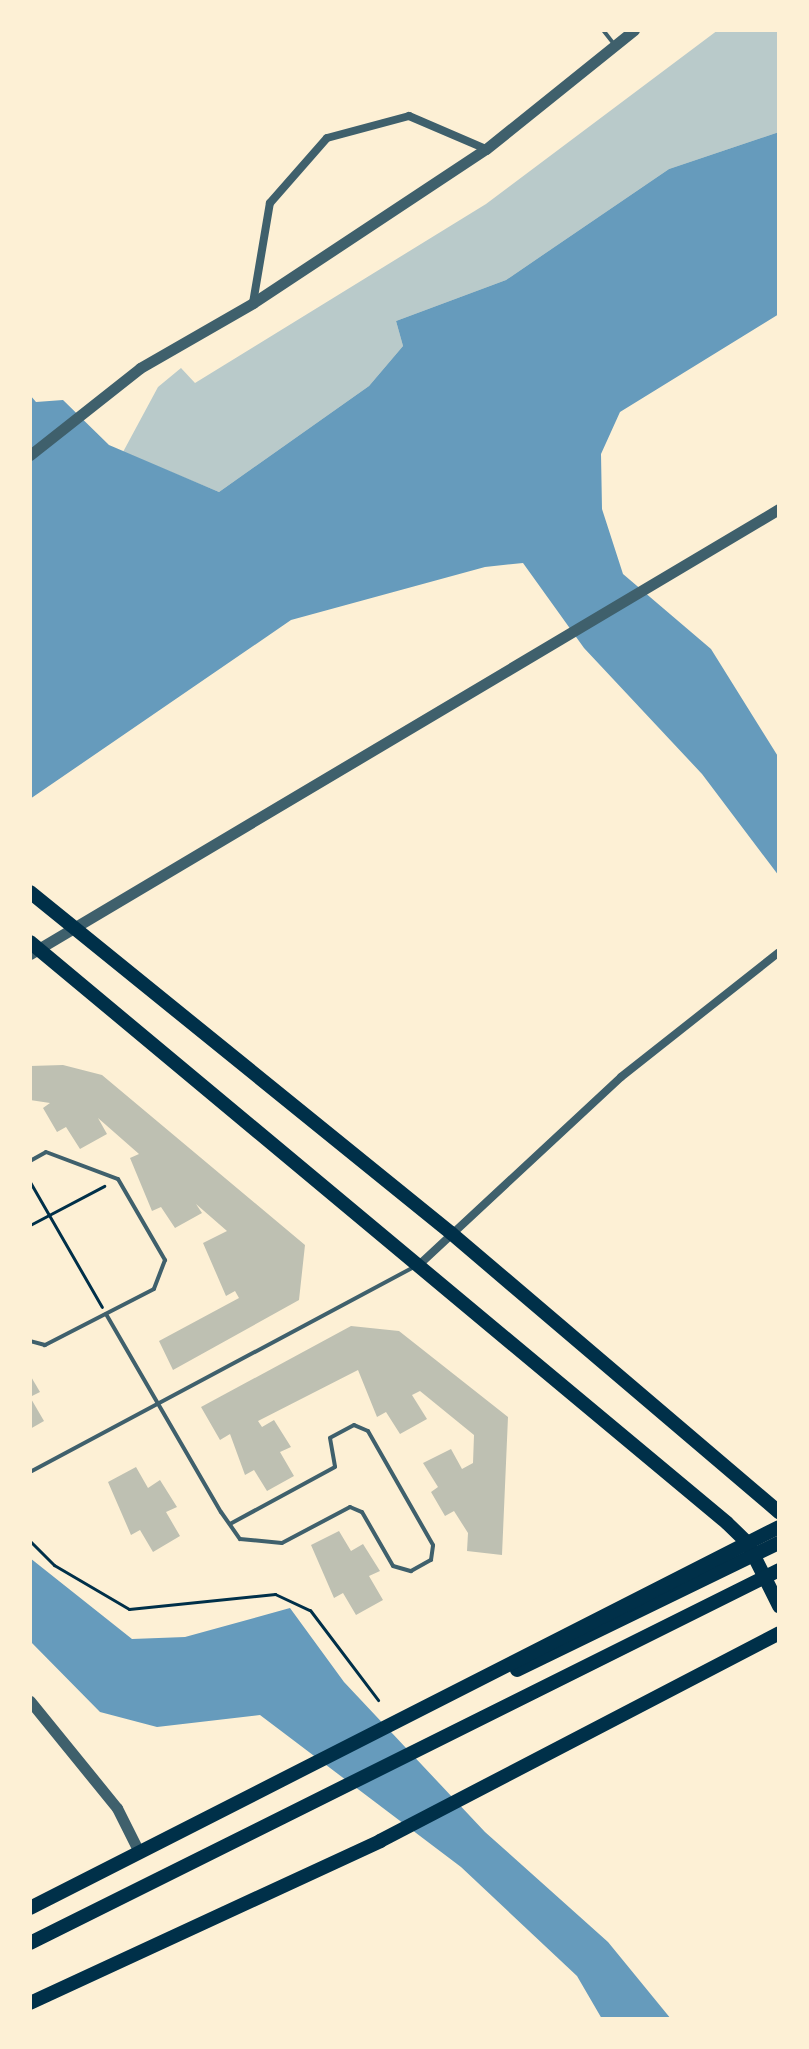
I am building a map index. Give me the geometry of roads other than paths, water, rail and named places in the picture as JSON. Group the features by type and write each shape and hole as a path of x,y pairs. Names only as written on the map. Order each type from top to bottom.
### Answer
{"main road":[{"path":"30,892 451,1233 779,1512"},
{"path":"33,949 421,1263 747,1542 779,1606"},
{"path":"30,1908 138,1850 779,1526"},
{"path":"714,1574 779,1526"},
{"path":"30,1908 779,1543"},
{"path":"30,1943 779,1570"},
{"path":"30,2003 380,1841 779,1633"}],"street":[{"path":"30,455 82,420 140,368 253,303 486,149 634,30"},
{"path":"253,303 270,203 327,138 409,116 486,149"},
{"path":"33,949 77,931 779,509"},
{"path":"421,1263 621,1077 779,952"},
{"path":"30,1701 117,1808 138,1850"}],"lane":[{"path":"603,30 615,45"},
{"path":"30,1161 46,1152 118,1179 165,1260 154,1289 45,1345 30,1341"},
{"path":"30,1472 421,1263"},
{"path":"106,1314 158,1404 230,1524 240,1539 282,1543 350,1507 362,1512 393,1566 411,1571 431,1560 433,1545 368,1431 354,1425 330,1438 335,1467 230,1524"}],"water":[{"path":"779,132 779,314 620,412 601,454 602,509 623,574 711,649 779,758 779,876 702,774 584,648 523,563 485,567 291,620 30,799 30,395 36,402 63,400 109,445 219,492 369,386 403,346 396,321 506,280 669,169"},
{"path":"30,1558 132,1639 185,1637 290,1608 344,1682 485,1832 608,1942 671,2019 602,2019 577,1976 461,1867 260,1715 157,1727 100,1712 30,1641"}]}
